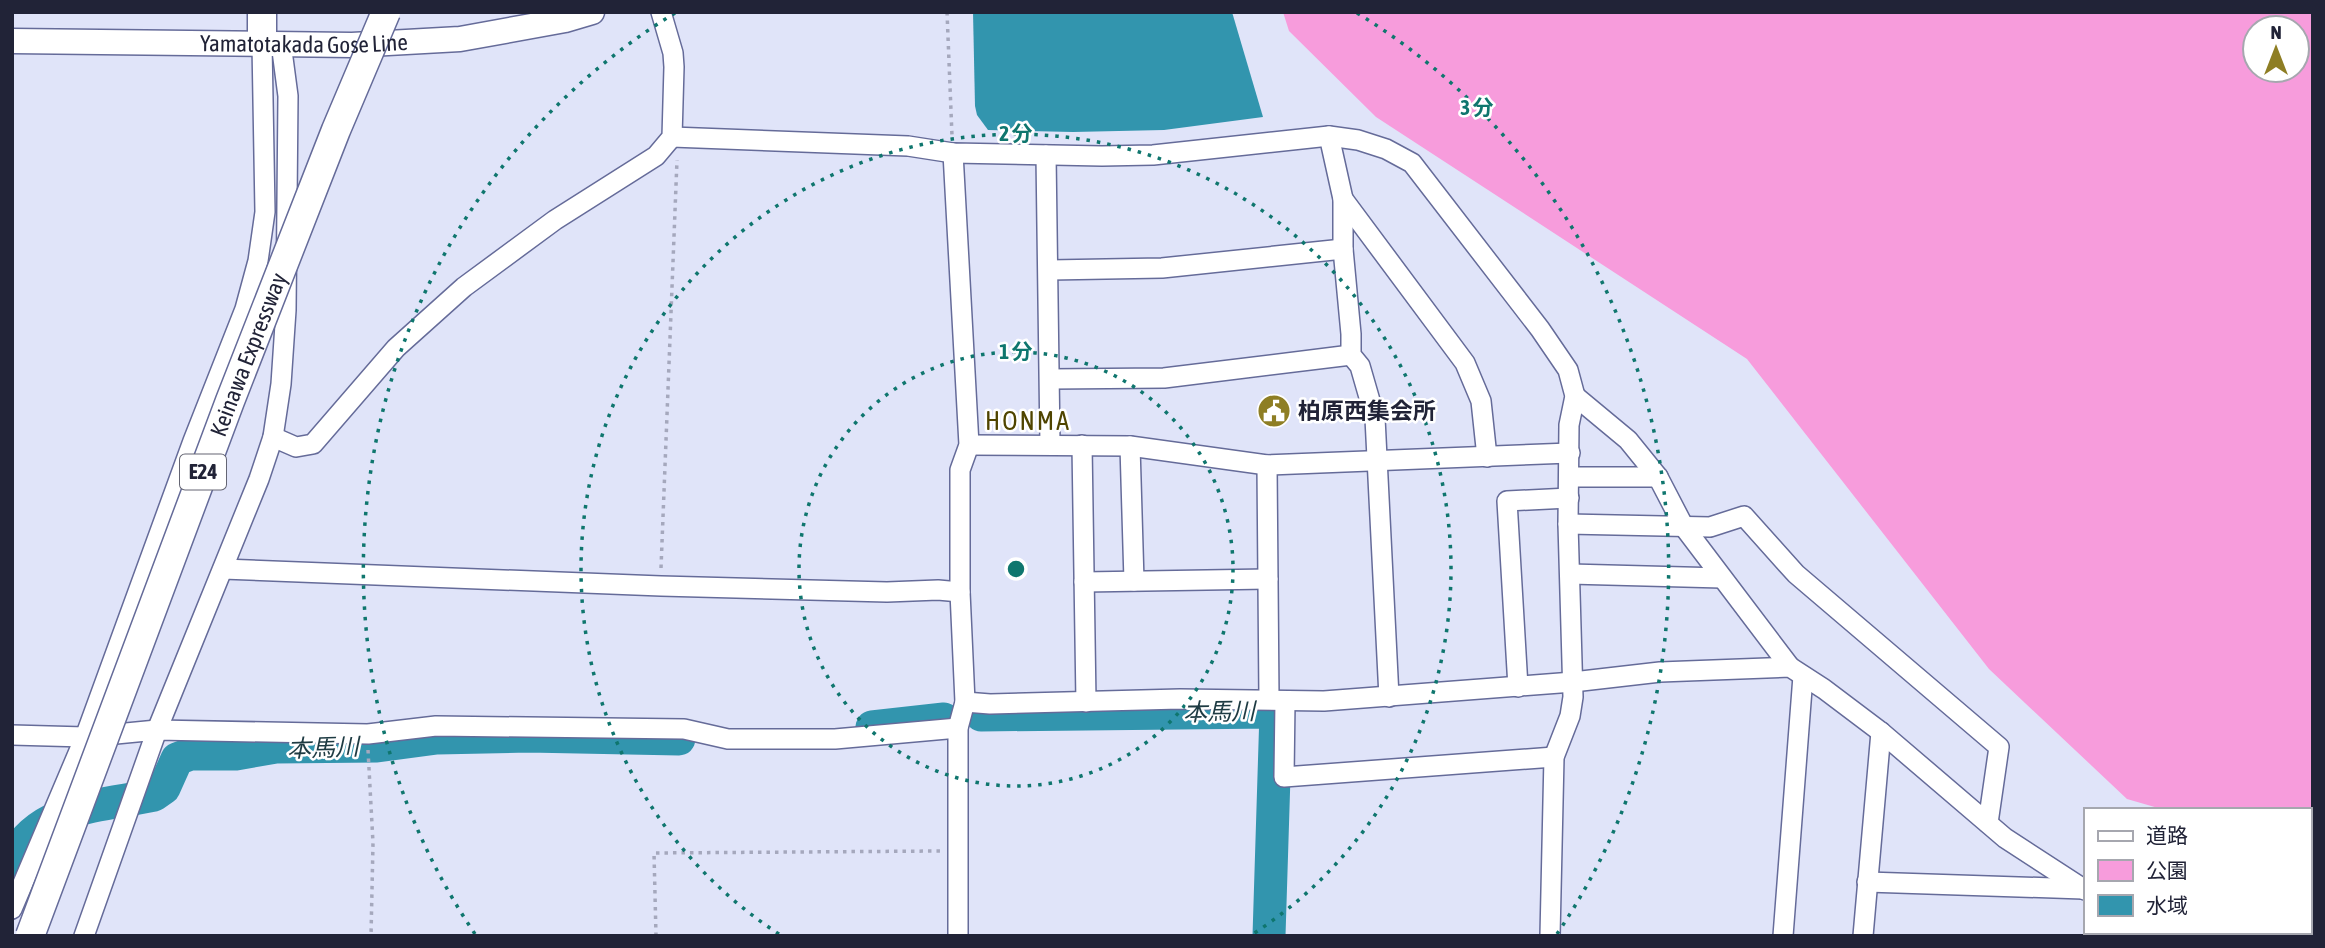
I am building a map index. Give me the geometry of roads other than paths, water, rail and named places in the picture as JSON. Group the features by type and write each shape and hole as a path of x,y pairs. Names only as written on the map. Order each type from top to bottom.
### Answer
{"highway":[{"path":"262,12 272,43"},
{"path":"272,43 281,12"},
{"name":"Keinawa Expressway","path":"30,936 374,25 386,12"},
{"path":"374,25 403,12"}],"main road":[{"name":"Yamatotakada Gose Line","path":"12,41 352,45 460,39 565,20 592,12"}],"street":[{"path":"273,437 296,447 313,444 396,348 464,287 555,220 656,156 672,137 673,53 661,12"},
{"path":"84,936 157,730 259,479 273,437 281,384 286,310 288,96 272,43"},
{"path":"12,909 85,737 193,441 245,309 258,261 265,212 272,43"},
{"path":"672,137 908,146 953,153 1046,156 1153,155 1329,136 1358,140 1386,149 1412,163 1540,328 1568,370 1575,396 1569,425 1568,524 1573,696 1570,716 1554,757 1550,936"},
{"path":"1329,136 1343,199 1343,249 1351,355 1360,366 1375,418 1389,697"},
{"path":"953,153 969,445 960,470 962,715 958,936"},
{"path":"1046,156 1050,270 1050,444"},
{"path":"1343,199 1465,363 1481,401 1488,457"},
{"path":"1050,270 1162,268 1343,249"},
{"path":"1051,379 1164,378 1351,355"},
{"path":"1575,396 1628,440 1658,477 1684,527 1796,672 1824,689 1881,732 2005,838 2084,890"},
{"path":"969,445 1130,446 1267,465 1570,453"},
{"path":"1082,445 1086,702"},
{"path":"1130,446 1134,581"},
{"path":"1267,465 1268,579 1284,777 1554,757"},
{"path":"1570,477 1658,477"},
{"path":"1518,687 1507,501 1569,498"},
{"path":"1568,524 1710,527 1744,516 1796,575 1999,747 1988,824"},
{"path":"223,569 661,586 960,592"},
{"path":"1570,574 1722,578"},
{"path":"1084,582 1268,579"},
{"path":"12,735 85,737 157,730 368,734 436,726 684,729 728,739 835,739 962,715 990,704 1389,697 1660,672 1796,672"},
{"path":"1783,936 1796,672"},
{"path":"1863,936 1881,732"},
{"path":"1867,882 2084,890"}],"water":[{"path":"973,12 1232,12 1263,117 1164,130 988,130 977,115 975,106"}],"waterway":[{"name":"本馬川","path":"981,715 1276,712 1269,936"},
{"name":"本馬川","path":"872,727 944,719"},
{"name":"本馬川","path":"12,861 23,843 37,829 54,819 93,806 154,795 164,788 177,759 190,754 236,754 276,747 377,746 437,738 528,736 679,739"}],"place":[{"name":"柏原西集会所","path":"1274,411"}],"district":[{"name":"HONMA","path":"1028,421"}]}
